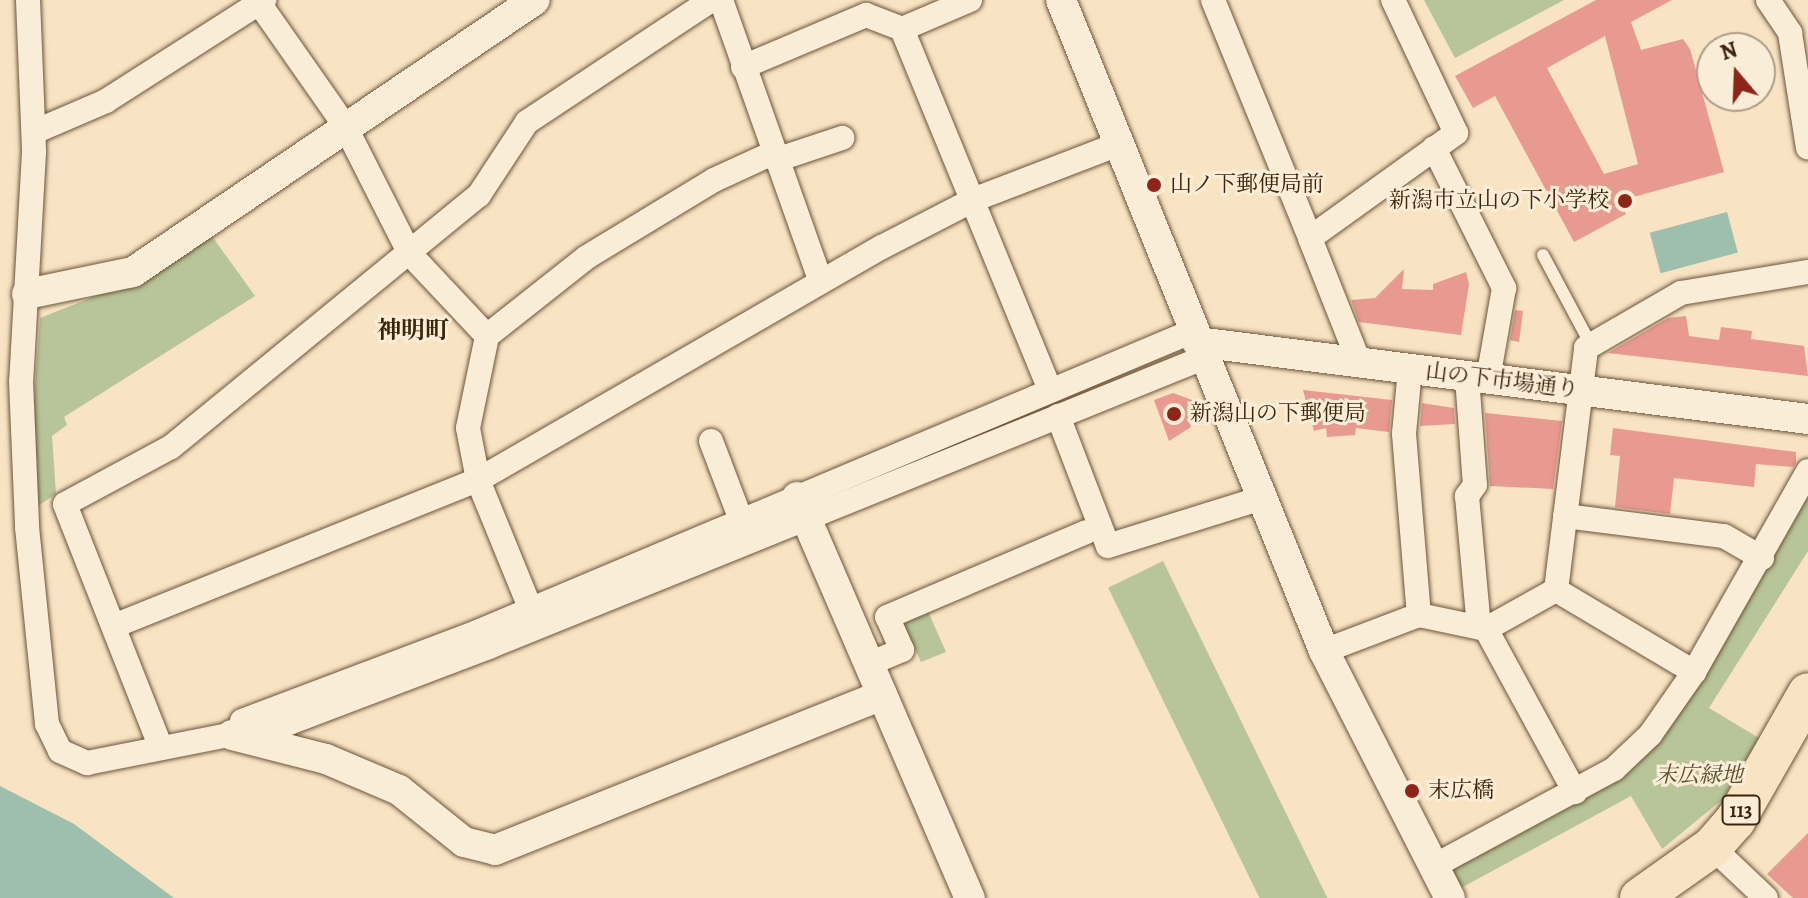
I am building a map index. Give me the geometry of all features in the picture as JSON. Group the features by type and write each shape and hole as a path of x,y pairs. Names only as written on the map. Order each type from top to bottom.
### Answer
{"highway":[{"name":"113","path":"1640,898 1712,847 1735,821 1808,693"}],"street":[{"path":"28,0 34,132 21,381 25,483 47,724 60,751 87,763 289,723 801,508 1050,390 1197,344"},
{"path":"27,294 133,272 534,0"},
{"path":"169,747 114,626 65,504 171,447 479,195 527,122 711,0"},
{"path":"721,0 821,282"},
{"path":"743,67 866,15 902,29 970,0"},
{"path":"1061,0 1197,344 1324,651 1450,898"},
{"path":"1213,0 1359,362"},
{"path":"1310,238 1456,133 1393,0"},
{"path":"1768,0 1790,33 1808,148"},
{"path":"34,132 106,101 262,2 345,126 410,254 487,336"},
{"path":"902,29 1050,390"},
{"path":"531,610 478,480 468,428 487,336 587,257 714,180 774,156 842,138"},
{"path":"114,626 478,480 821,282 973,200 1119,144"},
{"path":"1434,148 1504,288 1478,378 1475,485 1467,496 1483,628 1575,792"},
{"path":"1556,590 1586,348 1681,293 1808,272"},
{"path":"169,747 531,610 741,520 801,508 1058,416 1197,344"},
{"name":"山の下市場通り","path":"1197,344 1808,419"},
{"path":"1410,369 1404,434 1419,615"},
{"path":"1058,416 1108,546 1262,498"},
{"path":"711,441 741,520"},
{"path":"1434,866 1614,769 1650,735 1694,672 1762,558 1808,471"},
{"path":"801,508 970,898"},
{"path":"1565,516 1724,536 1762,558"},
{"path":"869,664 902,650 887,617 1086,532"},
{"path":"1324,651 1419,615 1483,628 1556,590"},
{"path":"1556,590 1694,672"},
{"path":"232,735 326,759 399,790 464,842 495,850 882,695"},
{"path":"1712,847 1766,898"}],"lane":[{"path":"1543,255 1591,345"}],"green space":[{"path":"1424,0 1564,0 1455,58"},
{"path":"209,232 255,296 64,417 67,425 52,436 56,494 38,506 34,401 40,318 134,281"},
{"name":"末広緑地","path":"1808,471 1808,551 1709,708 1759,738 1723,799 1662,849 1631,796 1448,895 1434,866 1650,735"},
{"path":"1163,561 1327,898 1259,898 1108,588"},
{"path":"927,609 946,652 921,662 905,627 908,617"}],"shaded area":[{"path":"1727,212 1738,253 1661,273 1650,233"},
{"path":"0,786 74,824 174,898 0,898"}],"building":[{"path":"1596,0 1672,0 1631,22 1641,50 1683,39 1690,49 1696,71 1696,112 1707,112 1724,172 1619,201 1626,214 1574,242 1495,96 1473,108 1455,76","holes":["1605,36 1638,164 1604,174 1547,68"]},
{"path":"1404,269 1402,289 1433,290 1433,284 1466,272 1469,284 1461,335 1359,322 1351,300 1375,298"},
{"path":"1515,310 1523,311 1519,342 1510,340"},
{"path":"1686,316 1689,336 1719,340 1721,327 1752,331 1751,339 1804,346 1808,376 1608,353 1668,318"},
{"path":"1303,390 1392,400 1389,432 1356,428 1355,435 1327,437 1326,428 1314,431"},
{"path":"1173,393 1192,400 1187,415 1191,427 1169,441 1154,400"},
{"path":"1422,403 1454,408 1455,424 1420,426"},
{"path":"1485,413 1562,421 1553,489 1490,486"},
{"path":"1613,428 1796,452 1796,463 1793,467 1756,464 1754,487 1674,478 1670,514 1615,507 1620,456 1610,455"},
{"path":"1808,833 1808,898 1793,898 1767,874"}],"place":[{"name":"山ノ下郵便局前","path":"1154,185"},
{"name":"新潟市立山の下小学校","path":"1625,201"},
{"name":"新潟山の下郵便局","path":"1174,414"},
{"name":"末広橋","path":"1412,791"}],"district":[{"name":"神明町","path":"413,331"}]}
